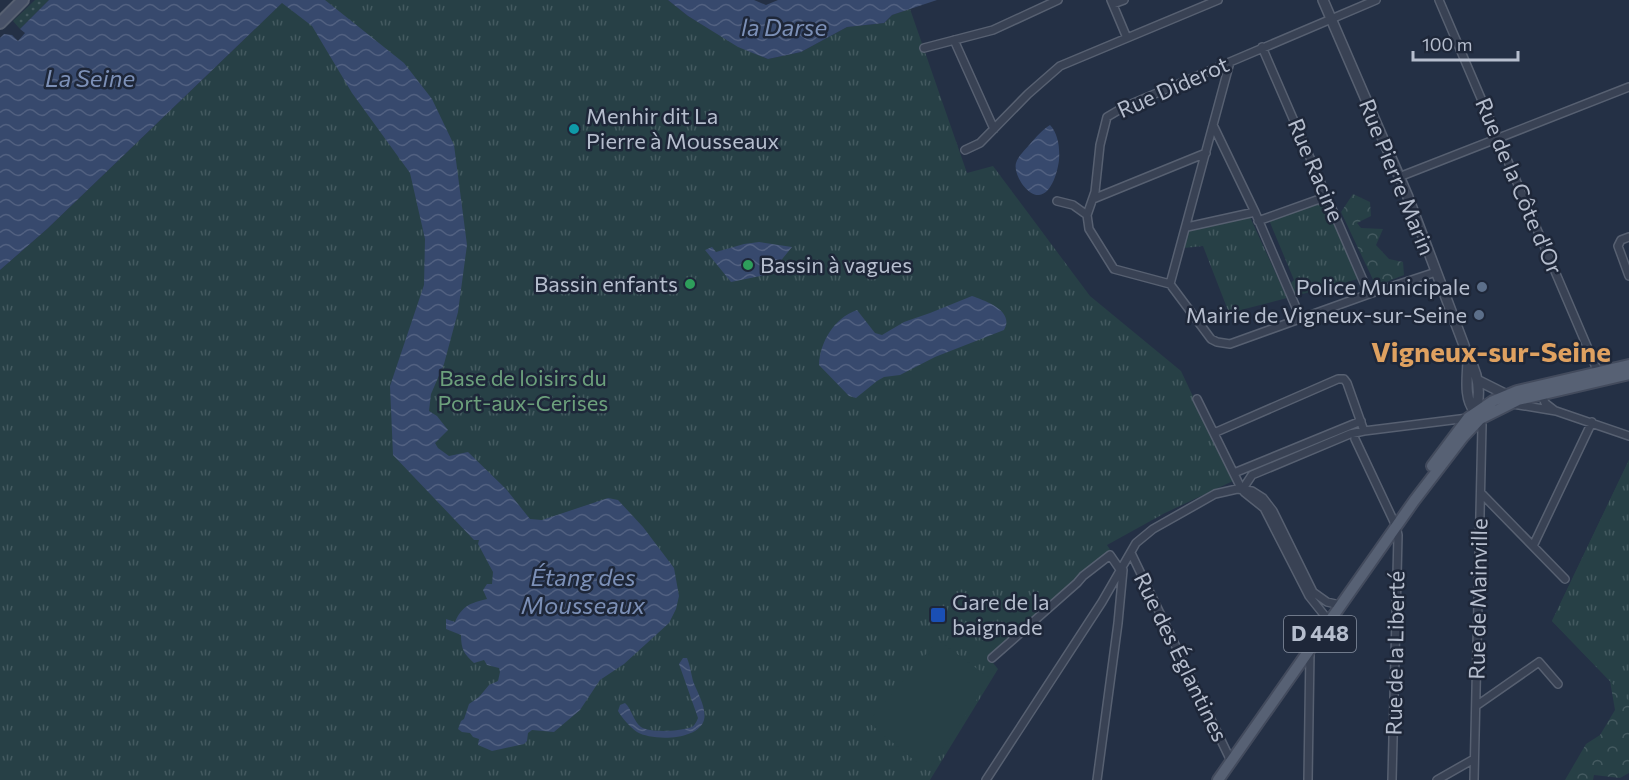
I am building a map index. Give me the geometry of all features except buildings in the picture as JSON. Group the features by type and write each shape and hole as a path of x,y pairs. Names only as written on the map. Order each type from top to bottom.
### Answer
{"main road":[{"path":"0,23 23,0"},
{"name":"D 448","path":"1533,396 1598,372 1629,365"},
{"name":"D 448","path":"1414,501 1426,476 1456,431 1475,416 1507,400 1629,374"},
{"name":"D 448","path":"1218,780 1340,604 1475,416"}],"street":[{"path":"924,48 993,30 1058,0"},
{"path":"1124,0 1112,2 1127,38"},
{"path":"965,150 980,143 1028,94 1060,66 1218,0"},
{"name":"Rue Pierre Marin","path":"1323,0 1399,177 1479,381"},
{"name":"Rue Diderot","path":"1087,215 1095,192 1100,145 1107,117 1124,107 1376,0"},
{"name":"Rue de la Côte d'Or","path":"1439,0 1598,372"},
{"path":"954,40 994,129"},
{"name":"Rue Racine","path":"1262,47 1369,294"},
{"path":"1170,284 1230,62"},
{"path":"1399,177 1629,87"},
{"path":"1213,125 1255,212 1301,319"},
{"path":"1092,199 1206,153"},
{"path":"1258,221 1328,196"},
{"path":"1057,201 1073,205 1087,215 1089,229 1114,270 1170,284 1211,339 1218,342 1230,344 1436,272"},
{"path":"1187,226 1255,212"},
{"path":"1629,237 1621,240 1618,246 1629,276"},
{"name":"Rue Pierre Marin","path":"1468,356 1467,395 1475,416"},
{"path":"1214,433 1338,379 1344,379 1347,383 1364,431"},
{"path":"1479,381 1507,400"},
{"path":"1242,490 1252,476 1350,434 1475,416 1479,381"},
{"path":"1533,396 1556,411"},
{"path":"1533,396 1556,411 1629,435"},
{"path":"1197,399 1242,490 1264,508 1309,596 1329,621"},
{"name":"Rue de Mainville","path":"1474,780 1482,425 1475,416"},
{"path":"1234,473 1361,421"},
{"path":"1533,546 1592,422"},
{"path":"1354,439 1396,526"},
{"path":"986,780 1143,536 1215,494 1228,490 1242,490 1257,494 1269,503 1313,592 1327,602 1340,604"},
{"path":"1481,492 1565,579"},
{"name":"Rue de la Liberté","path":"1392,780 1396,526"},
{"name":"Rue des Églantines","path":"1131,553 1229,764"},
{"path":"992,658 1077,584 1083,576 1110,555 1122,569 1118,623 1097,780"},
{"path":"1308,780 1311,648"},
{"path":"1476,706 1539,662 1558,684"},
{"path":"1437,780 1474,759"}],"green space":[{"path":"35,0 49,0 20,29 13,21"},
{"name":"Base de loisirs du Port-aux-Cerises","path":"285,0 668,0 688,16 738,46 768,59 801,52 847,27 884,23 892,15 910,9 967,173 993,166 1090,296 1181,371 1233,481 1165,513 1107,545 1111,551 1077,578 989,658 998,669 930,780 0,780 0,270 47,229"},
{"path":"1353,194 1370,202 1371,216 1357,223 1361,228 1383,229 1376,245 1389,259 1403,262 1404,275 1376,286 1341,212"},
{"path":"1323,199 1358,279 1295,296 1290,284 1294,280 1269,220"},
{"path":"1250,217 1287,298 1229,313 1203,246 1184,248 1189,230"},
{"path":"1629,460 1629,773 1620,778 1594,775 1593,780 1565,780 1586,744 1600,735 1615,710 1610,681 1552,621"},
{"path":"1629,460 1629,701 1552,621"},
{"path":"938,640 991,679 927,771 868,722"}],"water":[{"name":"Étang des Mousseaux","path":"49,0 325,0 404,63 432,99 454,145 467,245 458,312 444,364 431,394 429,411 437,416 448,430 435,443 449,456 468,452 506,489 530,519 542,520 608,498 618,500 643,527 674,568 679,596 669,623 624,664 600,680 580,710 554,732 532,730 528,733 524,744 492,751 478,745 479,739 470,733 458,729 469,704 479,697 489,685 498,681 500,672 499,668 487,665 484,660 474,663 462,648 461,635 446,629 446,619 455,622 467,606 487,599 483,590 487,584 492,584 493,572 478,544 479,540 474,540 393,455 390,386 424,285 425,239 410,173 352,93 312,26 282,3 47,229 0,270 0,38 4,34 12,35 18,41 25,33 20,29"},
{"name":"la Darse","path":"668,0 754,0 766,5 778,0 937,0 892,15 884,23 847,27 801,52 768,59 738,47 688,16"},
{"path":"1050,125 1057,136 1059,160 1054,181 1044,194 1039,195 1030,192 1022,184 1016,163 1020,155"},
{"name":"Bassin à vagues","path":"759,242 792,247 770,274 731,282 705,250 712,247 716,252"},
{"path":"972,296 991,304 1002,312 1006,317 1004,330 935,357 900,375 884,377 856,398 849,396 819,365 822,348 830,332 842,319 857,310 875,333 882,335 904,322"},
{"path":"683,658 687,658 703,705 705,715 700,727 684,735 663,738 637,732 618,711 620,705 625,703 638,724 645,729 679,730 694,726 696,723 698,718 679,664"}],"place":[{"name":"Menhir dit La Pierre à Mousseaux","path":"574,129"},
{"name":"Bassin à vagues","path":"748,265"},
{"name":"Bassin enfants","path":"690,284"},
{"name":"Police Municipale","path":"1482,287"},
{"name":"Mairie de Vigneux-sur-Seine","path":"1479,315"},
{"name":"Gare de la baignade","path":"938,615"}],"district":[{"name":"Vigneux-sur-Seine","path":"1491,352"}],"water label":[{"name":"La Seine","path":"90,79"}]}
